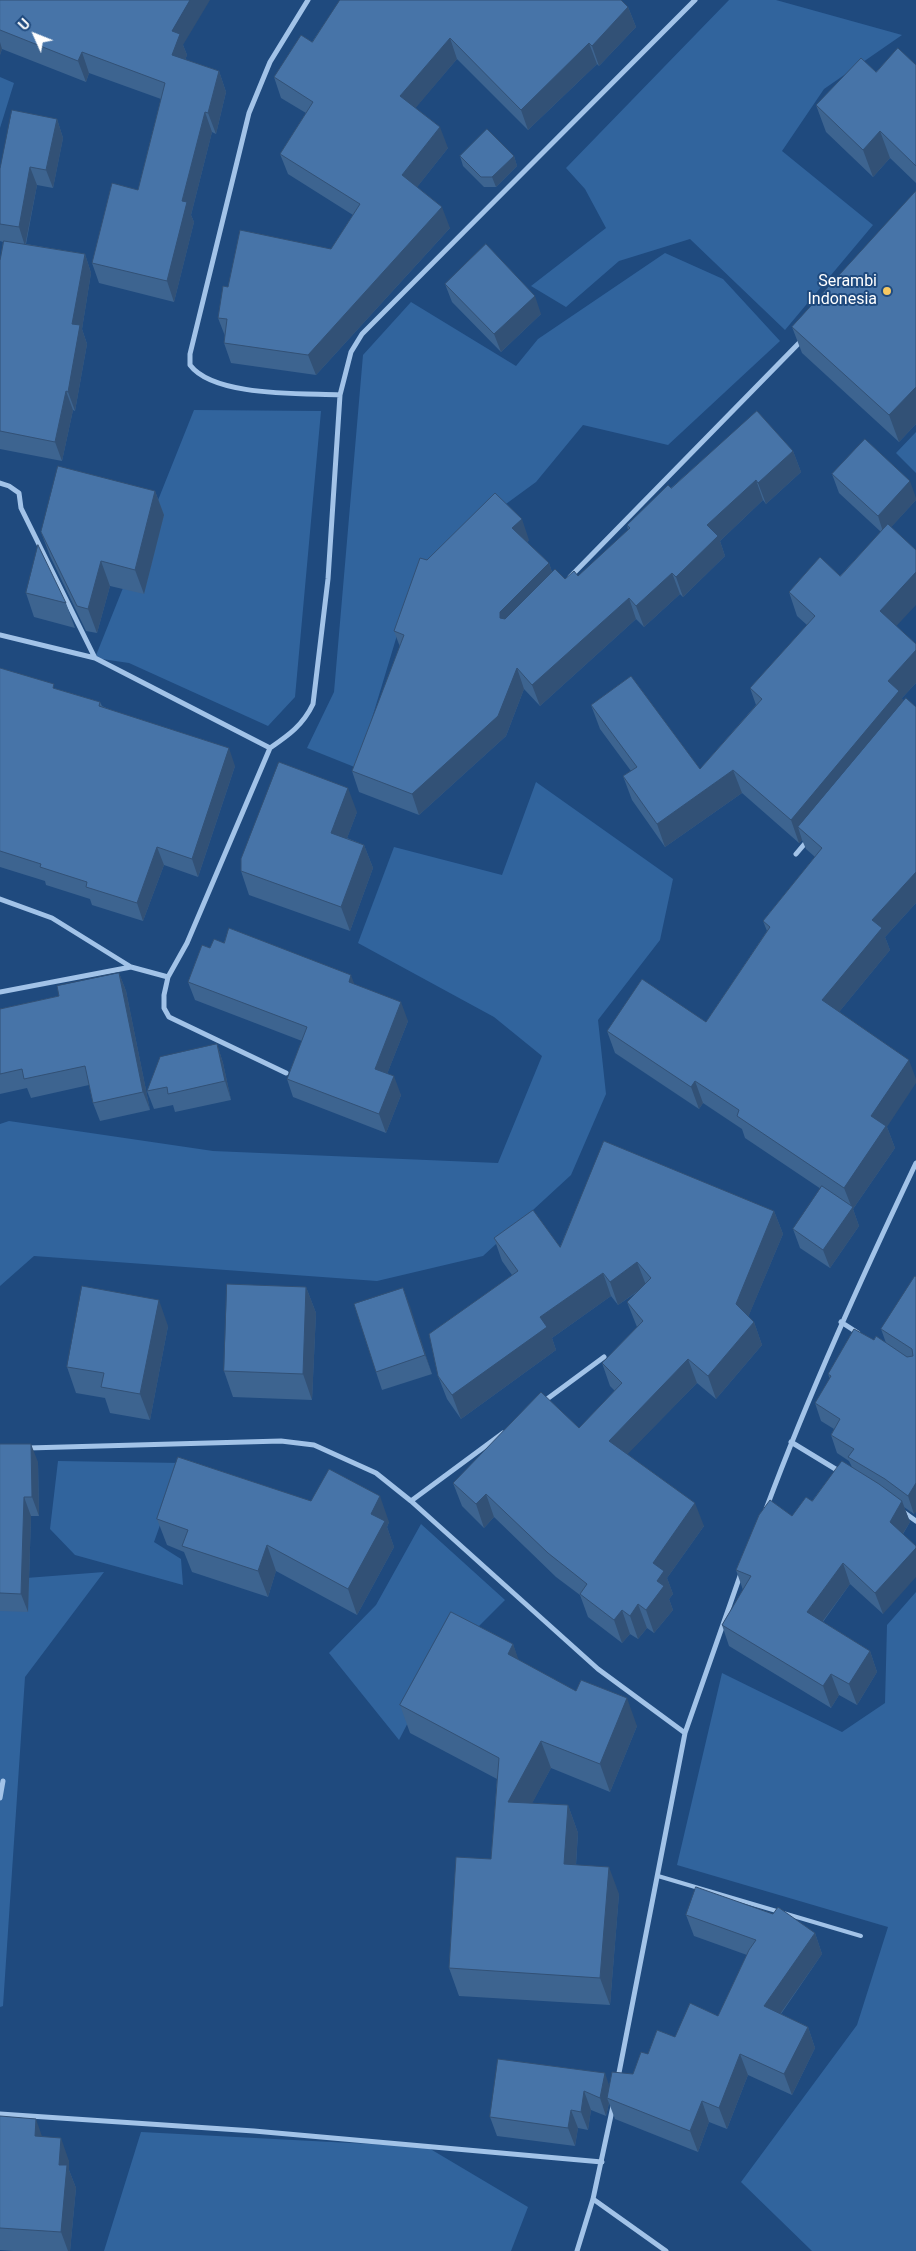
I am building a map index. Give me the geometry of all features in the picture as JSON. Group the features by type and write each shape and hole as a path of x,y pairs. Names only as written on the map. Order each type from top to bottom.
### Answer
{"street":[{"path":"308,0 270,62 249,113 190,354 190,365 205,378 253,391 340,395"},
{"path":"286,1073 169,1016 164,1008 168,977 187,943 270,748 294,732 306,719 314,704 328,579 340,395 351,352 362,334 695,0"},
{"path":"567,580 809,333"},
{"path":"0,483 9,486 18,493 21,508 95,658"},
{"path":"0,635 95,658 270,748"},
{"path":"796,854 809,840"},
{"path":"0,899 52,918 131,967 168,977"},
{"path":"0,992 131,967"},
{"path":"762,1517 841,1322 916,1163"},
{"path":"841,1322 866,1338"},
{"path":"535,1409 604,1357"},
{"path":"411,1501 511,1426"},
{"path":"19,1449 281,1441 314,1445 376,1473 411,1501 598,1669 685,1733"},
{"path":"791,1442 848,1476"},
{"path":"896,1506 916,1521"},
{"path":"617,2086 685,1733 745,1564"},
{"path":"0,1798 3,1781"},
{"path":"577,2251 593,2199 615,2095"},
{"path":"0,2114 254,2131 602,2162"},
{"path":"593,2199 666,2251"}],"lane":[{"path":"658,1876 861,1936"}],"shaded area":[{"path":"729,0 776,0 902,35 824,89 782,151 873,225 785,330 690,239 619,261 566,307 531,286 606,228 585,189 566,168"},
{"path":"0,77 14,83 0,128"},
{"path":"665,253 723,279 780,341 668,445 583,425 536,482 417,569 357,768 307,748 334,692 363,355 411,302 516,366 538,339"},
{"path":"194,410 321,411 295,697 268,726 129,663 95,658"},
{"path":"916,432 916,473 896,453"},
{"path":"536,782 673,879 660,940 598,1020 606,1094 571,1175 483,1256 377,1281 34,1256 0,1286 0,1124 9,1121 213,1151 498,1163 542,1056 494,1017 358,943 394,847 502,875"},
{"path":"58,1461 182,1463 154,1542 181,1559 183,1585 75,1555 50,1529"},
{"path":"421,1524 505,1600 479,1626 452,1637 399,1740 329,1653 376,1605"},
{"path":"104,1572 25,1677 3,2006 0,2007 0,1580"},
{"path":"916,1592 916,2251 812,2251 741,2182 857,2025 888,1927 677,1865 722,1673 842,1732 885,1703 887,1625"},
{"path":"141,2132 427,2147 528,2207 511,2251 104,2251"}],"building":[{"path":"0,0 190,0 172,31 180,34 172,55 219,71 208,113 205,112 182,201 187,202 167,281 92,263 112,183 138,190 165,83 82,52 78,61 0,30"},
{"path":"340,0 621,0 628,7 592,46 589,43 521,110 450,38 400,96 440,127 402,175 442,207 308,355 224,343 227,319 218,318 223,286 228,287 240,230 331,249 360,204 280,154 313,102 274,77 301,35 312,42"},
{"path":"898,48 916,65 916,166 880,131 863,150 816,105 861,58 876,72"},
{"path":"12,110 57,119 46,170 30,167 19,227 0,224 0,169"},
{"path":"487,129 514,156 492,177 481,177 460,156"},
{"name":"Serambi Indonesia","path":"916,191 916,387 889,415 792,327"},
{"path":"4,241 85,254 72,324 80,325 68,392 66,391 55,442 0,431 0,261"},
{"path":"486,244 535,296 494,334 445,284"},
{"path":"757,411 793,451 758,483 756,480 707,525 718,536 676,577 672,573 636,606 629,598 532,685 517,668 498,716 412,794 352,771 404,635 394,631 420,558 427,560 495,493 522,519 512,528 549,563 500,612 500,618 505,619 555,569 565,579 574,571 578,576 630,528 627,525 668,485 671,488"},
{"path":"865,439 910,481 878,516 832,474"},
{"path":"58,466 155,491 135,570 101,561 88,609 77,606 41,532"},
{"path":"888,524 916,550 916,572 880,611 916,644 916,650 888,681 899,691 791,820 733,770 657,824 623,776 637,767 591,705 631,676 700,769 762,699 750,688 815,616 789,592 820,557 840,576"},
{"path":"38,545 66,603 26,593"},
{"path":"0,668 54,684 53,688 100,702 99,706 229,748 192,859 157,847 137,903 86,887 87,882 40,867 41,864 0,851"},
{"path":"906,698 916,707 916,872 872,920 882,928 822,1000 909,1060 871,1116 886,1126 844,1188 737,1116 739,1110 695,1081 691,1087 607,1031 642,979 706,1022 770,927 763,921 822,848 798,827"},
{"path":"279,762 348,788 331,833 364,845 341,907 241,871 241,859"},
{"path":"229,928 351,975 349,982 401,1002 375,1069 394,1076 379,1114 287,1079 307,1027 188,982 202,945 210,948 214,939 224,943"},
{"path":"119,973 143,1092 93,1103 85,1066 24,1079 22,1069 0,1074 0,1009 59,996 57,986"},
{"path":"217,1044 225,1081 168,1094 167,1087 147,1091 160,1057"},
{"path":"604,1141 774,1211 736,1304 754,1322 708,1376 688,1359 609,1441 695,1503 653,1563 664,1571 657,1581 664,1586 646,1610 638,1604 630,1616 622,1610 614,1620 580,1594 587,1584 548,1553 486,1494 476,1504 453,1483 541,1392 579,1428 622,1383 602,1363 643,1321 627,1302 651,1278 637,1262 610,1282 603,1273 540,1317 547,1327 452,1395 438,1376 429,1334 518,1271 494,1238 533,1210 560,1247"},
{"path":"822,1186 853,1207 823,1250 793,1229"},
{"path":"915,1276 916,1483 908,1496 885,1479 848,1457 854,1449 831,1435 840,1419 815,1403 831,1376 828,1374 854,1329 874,1340 876,1336 907,1357 913,1356 912,1349 881,1329"},
{"path":"227,1284 306,1287 303,1374 224,1371"},
{"path":"82,1286 159,1300 140,1394 101,1387 104,1373 67,1367"},
{"path":"403,1288 425,1355 376,1372 354,1304"},
{"path":"0,1444 31,1444 32,1497 24,1497 21,1594 0,1593"},
{"path":"178,1457 311,1501 329,1469 380,1496 371,1514 385,1521 348,1589 267,1545 258,1571 182,1546 188,1530 157,1519"},
{"path":"842,1461 902,1501 890,1522 916,1548 875,1593 843,1563 807,1612 870,1651 849,1684 831,1674 823,1686 722,1625 751,1576 736,1570 759,1515 770,1500 792,1516 806,1497 812,1501"},
{"path":"451,1612 513,1644 508,1654 576,1691 581,1680 627,1698 600,1764 541,1741 508,1802 568,1805 564,1864 609,1867 600,1978 449,1968 456,1857 491,1859 499,1758 400,1705"},
{"path":"696,1887 773,1914 778,1907 815,1933 764,2006 808,2027 784,2074 740,2054 719,2108 702,2101 690,2131 607,2098 612,2072 633,2074 641,2052 648,2054 657,2030 675,2037 690,2003 718,2016 749,1950 756,1940 686,1915"},
{"path":"498,2059 605,2073 600,2098 584,2091 581,2112 571,2110 568,2128 490,2117"},
{"path":"0,2116 36,2119 35,2136 61,2138 59,2165 67,2165 61,2232 0,2228"}],"place":[{"name":"Serambi Indonesia","path":"887,291"}]}
